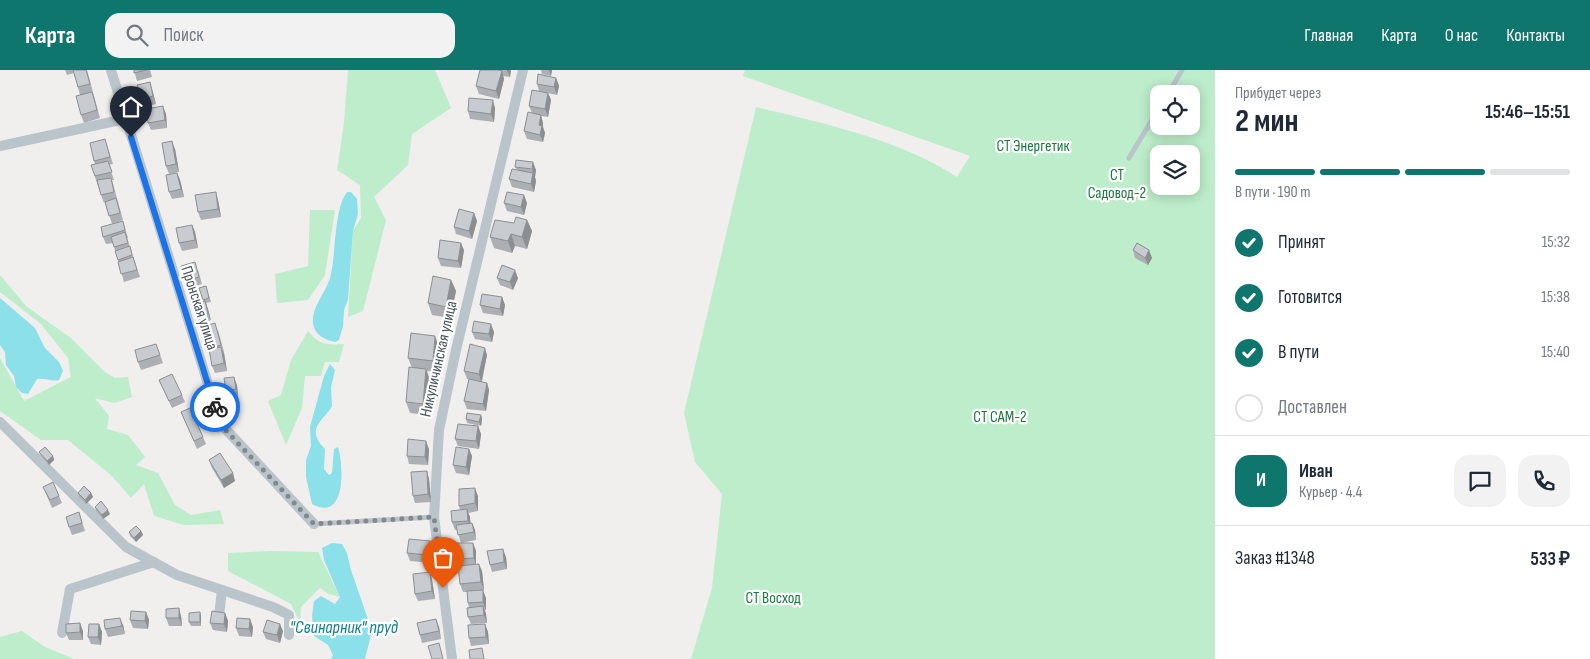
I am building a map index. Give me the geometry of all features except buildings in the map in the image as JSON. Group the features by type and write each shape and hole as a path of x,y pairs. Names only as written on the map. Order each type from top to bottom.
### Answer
{"street":[{"name":"Пронская улица","path":"111,70 220,424 314,524"},
{"name":"Никуличинская улица","path":"452,659 434,517 439,430 456,350 523,70"},
{"path":"0,146 125,119"},
{"path":"0,422 126,547 177,575 273,607 289,615 289,635"},
{"path":"62,633 70,589 154,562"},
{"path":"219,616 222,590"}],"lane":[{"path":"1173,85 1182,70"},
{"path":"1129,158 1150,123"},
{"path":"314,524 434,517"}],"green space":[{"path":"348,70 435,70 451,108 412,134 408,165 374,197 386,220 363,311 348,317 353,231 361,218 360,185 337,170 344,123"},
{"name":"СТ САМ-2","path":"745,70 1215,70 1215,659 691,659 712,588 722,494 695,462 684,413 756,107 834,126 885,142 934,163 957,177 970,156 743,76"},
{"path":"310,210 335,210 325,275 308,300 277,303 275,274 308,266"},
{"path":"0,275 27,307 71,338 105,372 115,378 128,377 132,397 114,403 95,398 109,416 107,429 128,435 145,457 136,465 158,473 175,505 191,515 220,510 224,524 184,525 154,516 144,484 131,498 112,476 68,440 41,440 0,411 0,358 24,401 71,377 68,358 41,324 0,292"},
{"path":"308,331 320,342 344,344 339,362 325,362 321,376 305,376 302,408 286,445 268,401 281,395 291,360"},
{"path":"271,551 318,552 340,597 329,594 320,588 301,607 300,623 291,604 228,571 228,553"},
{"path":"22,631 45,647 74,659 0,659 0,637"}],"water":[{"path":"347,192 351,192 357,199 358,214 353,231 348,299 344,310 343,326 339,340 335,342 318,334 314,328 313,317 331,274 340,209"},
{"path":"0,298 35,328 45,348 59,362 63,371 59,380 37,379 28,394 22,393 16,387 14,376 6,365 5,352 0,345"},
{"path":"330,364 335,370 331,387 332,406 318,425 316,436 325,449 324,469 329,475 332,473 334,449 338,447 341,478 337,499 331,506 323,508 312,504 306,477 306,460 311,446 310,427 324,376"},
{"name":"\"Свинарник\" пруд","path":"332,543 342,544 347,553 372,631 365,659 331,659 333,655 328,645 314,636 312,616 314,601 321,596 335,604 340,597 324,560 322,548"}],"way so far":[{"path":"215,407 220,424 314,524 434,517 443,588"}],"route":[{"path":"131,137 215,407"}],"park label":[{"name":"СТ Энергетик","path":"1033,146"},
{"name":"СТ Садовод-2","path":"1117,184"},
{"name":"СТ Восход","path":"773,598"}]}
